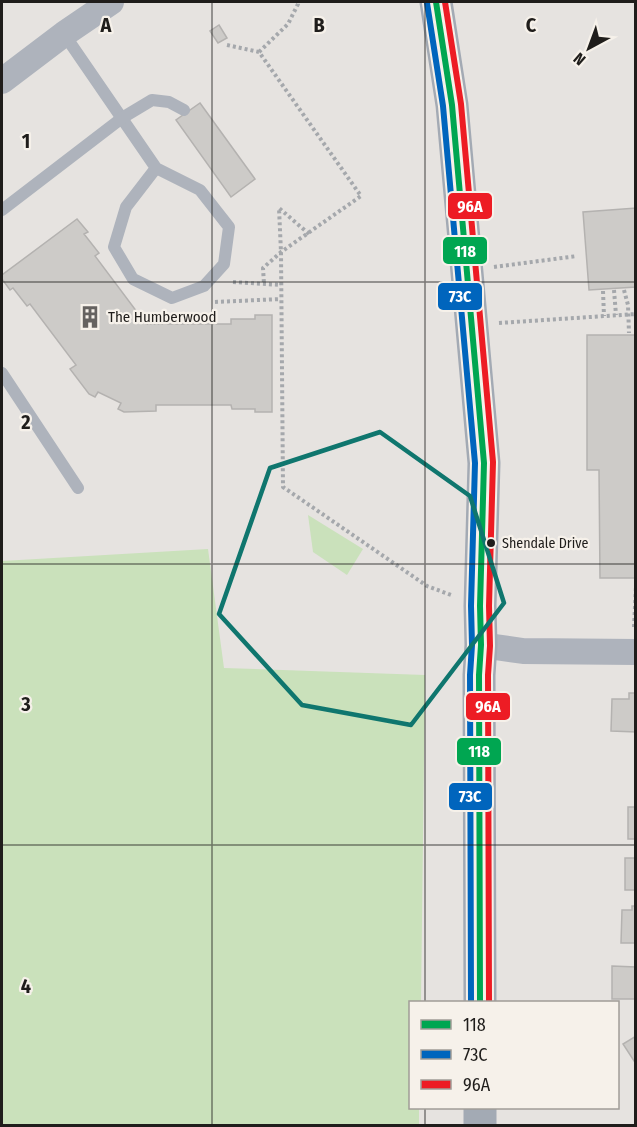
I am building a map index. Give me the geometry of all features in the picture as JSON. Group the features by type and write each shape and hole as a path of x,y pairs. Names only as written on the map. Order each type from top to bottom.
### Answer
{"main road":[{"path":"436,2 452,105 484,463 479,675 480,1001"},
{"path":"480,1109 480,1125"}],"street":[{"path":"2,81 111,2"},
{"path":"481,645 523,651 635,652"}],"lane":[{"path":"64,34 156,168 200,190 229,227 224,264 204,286 172,298 134,279 114,247 126,207 156,168"},
{"path":"2,210 122,118 152,100 169,102 184,110"},
{"path":"2,373 78,488"}],"path":[{"path":"259,52 288,24 298,2"},
{"path":"227,45 259,52 361,196 281,252 263,268 264,284"},
{"path":"309,234 279,208 283,487 427,586 480,606"},
{"path":"467,270 577,256"},
{"path":"233,282 281,285"},
{"path":"614,290 616,315"},
{"path":"624,290 628,305 629,333"},
{"path":"603,291 604,316"},
{"path":"215,302 281,299"},
{"path":"472,326 636,314"},
{"path":"635,652 636,586"}],"highlighted area":[{"path":"380,432 470,496 504,603 411,725 302,705 219,614 270,468"}],"green space":[{"path":"308,515 363,549 347,575 313,552"},
{"path":"208,549 224,668 425,675 421,1001 409,1001 409,1109 419,1109 419,1125 2,1125 2,561"}],"building":[{"path":"219,25 227,38 218,43 210,31"},
{"path":"200,103 255,179 231,197 176,120"},
{"path":"636,208 636,287 589,290 583,212"},
{"name":"The Humberwood","path":"77,219 88,232 84,234 99,253 95,256 146,324 231,324 231,319 255,319 255,315 272,315 272,412 232,409 231,405 156,405 156,411 124,412 118,409 121,403 98,392 95,397 89,394 70,369 76,365 30,304 27,306 13,288 10,290 2,279 2,275"},
{"path":"587,335 636,335 636,578 600,578 599,470 587,470"},
{"path":"629,693 636,693 636,732 611,731 612,699 629,699"},
{"path":"628,807 636,807 636,839 628,839"},
{"path":"625,858 636,858 636,890 625,890"},
{"path":"632,906 636,906 636,943 621,943 622,910 632,910"},
{"path":"612,966 636,967 636,999 612,999"},
{"path":"636,1036 636,1064 623,1044"}],"transit line":[{"name":"118","path":"436,2 452,105 484,463 479,675 480,1001"},
{"name":"96A","path":"445,2 461,104 493,462 488,675 489,1001"},
{"name":"73C","path":"427,3 443,106 475,463 470,675 471,1001"}],"place":[{"name":"The Humberwood","path":"90,317"},
{"name":"Shendale Drive","path":"491,543"}]}
